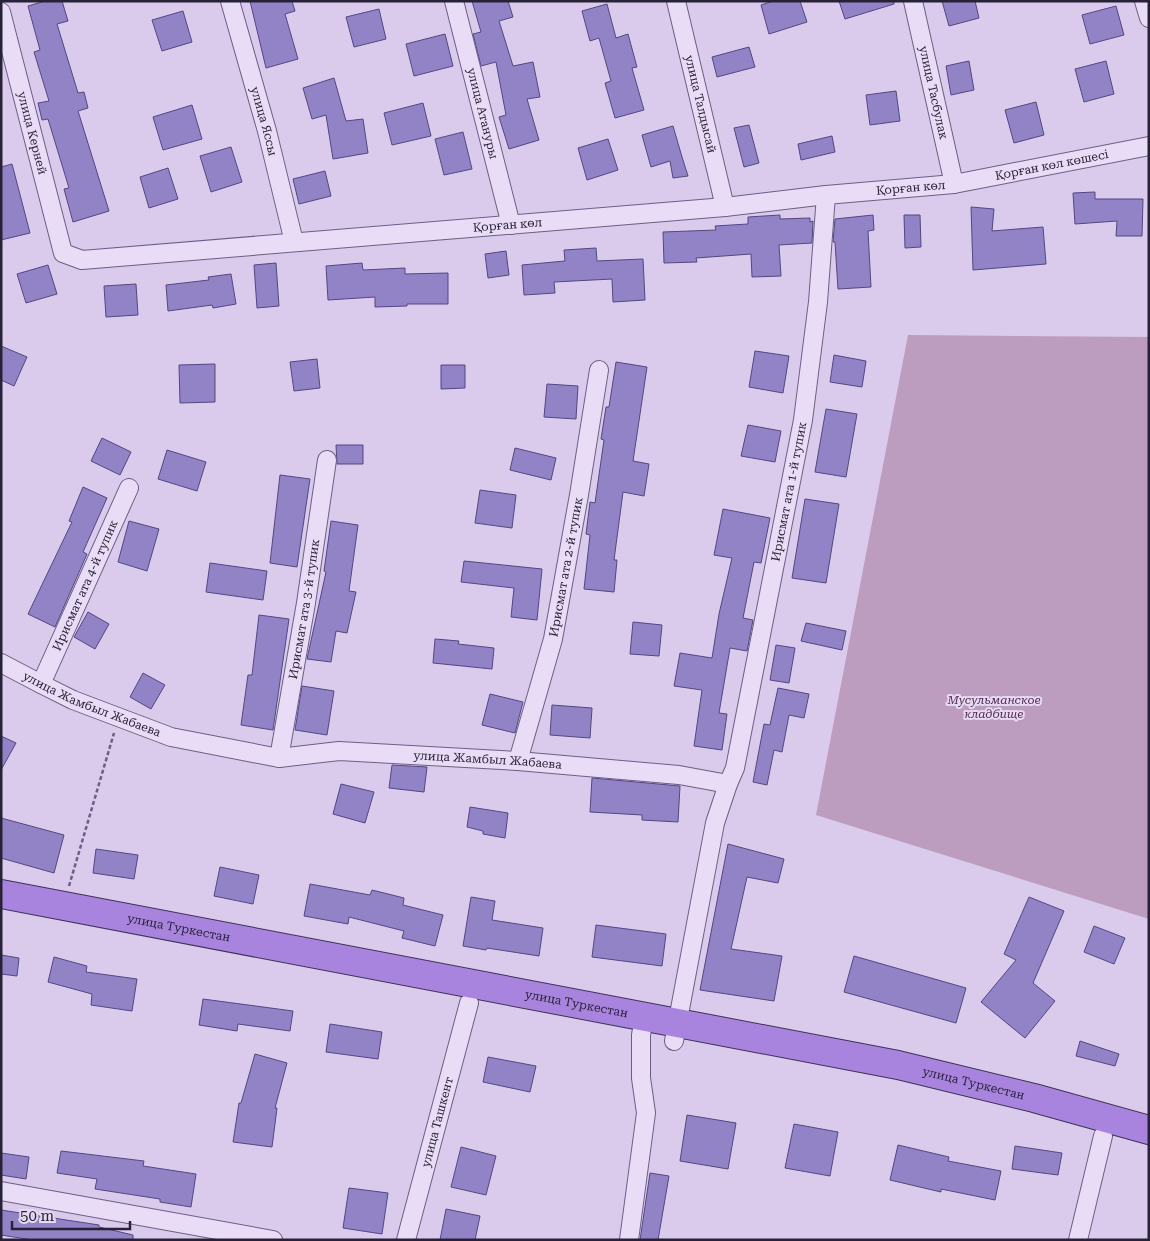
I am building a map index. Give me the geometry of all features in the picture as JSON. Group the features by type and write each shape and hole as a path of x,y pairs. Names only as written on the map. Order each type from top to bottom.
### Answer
{"highway":[{"name":"улица Туркестан","path":"1,894 642,1026 898,1065 1034,1098 1149,1130"},
{"name":"улица Туркестан","path":"1,914 469,1003 642,1026"},
{"name":"улица Туркестан","path":"675,1032 894,1084 1149,1148"}],"street":[{"name":"улица Яссы","path":"230,1 267,131 294,242"},
{"name":"улица Атануры","path":"454,1 511,225"},
{"name":"улица Талдысай","path":"676,1 725,207"},
{"name":"улица Тасбулак","path":"913,1 954,184"},
{"path":"1144,1 1149,18"},
{"name":"улица Керней","path":"1,12 63,253"},
{"name":"Қорған көл көшесі","path":"954,184 1149,146"},
{"name":"Қорған көл","path":"63,253 82,260 725,207 826,195 954,184"},
{"name":"Ирисмат ата 1-й тупик","path":"728,784 736,768 803,420 818,302 826,195"},
{"name":"Ирисмат ата 2-й тупик","path":"518,761 553,639 599,370"},
{"name":"Ирисмат ата 3-й тупик","path":"279,758 328,460"},
{"name":"Ирисмат ата 4-й тупик","path":"41,684 130,488"},
{"name":"улица Жамбыл Жабаева","path":"1,663 73,700 172,737 279,758 339,751 518,761 678,775 728,784"},
{"path":"675,1032 715,823 728,784"},
{"name":"улица Ташкент","path":"406,1240 469,1003"},
{"path":"629,1240 646,1113 641,1078 642,1026"},
{"path":"1078,1240 1103,1136"},
{"path":"1,1191 273,1240"}],"path":[{"path":"63,906 119,717"}],"green space":[{"name":"Мусульманское кладбище","path":"908,335 1149,337 1149,919 816,815"}],"building":[{"path":"45,1 62,1 68,21 57,24 78,93 84,92 88,108 78,111 109,211 73,222 64,189 69,188 48,119 42,120 38,103 49,101 34,52 40,50 28,6"},
{"path":"250,1 292,1 295,11 285,14 298,59 266,68"},
{"path":"472,1 508,1 513,17 499,21 513,66 533,62 540,97 527,99 539,140 509,149 499,117 506,115 496,62 481,66 473,34 481,32"},
{"path":"773,1 800,1 807,22 769,34 761,5"},
{"path":"839,1 894,1 894,4 845,19"},
{"path":"942,1 975,1 979,18 949,26"},
{"path":"607,4 616,38 628,34 637,67 632,68 644,110 615,118 605,83 611,81 599,38 590,41 582,11"},
{"path":"1116,6 1124,35 1090,44 1082,15"},
{"path":"379,9 386,39 354,47 346,17"},
{"path":"183,11 192,42 162,51 152,20"},
{"path":"445,34 453,66 414,76 406,44"},
{"path":"749,47 755,67 717,77 712,57"},
{"path":"969,61 974,90 951,95 946,66"},
{"path":"1106,61 1114,94 1084,102 1075,69"},
{"path":"334,78 346,121 363,119 368,153 333,159 326,115 312,119 303,88"},
{"path":"896,91 900,121 870,125 866,95"},
{"path":"1036,102 1044,135 1014,143 1005,110"},
{"path":"423,103 431,136 392,145 384,113"},
{"path":"192,105 202,139 163,150 153,117"},
{"path":"749,125 759,163 744,167 734,128"},
{"path":"673,126 688,176 673,178 670,161 651,167 642,135"},
{"path":"463,132 472,169 444,175 435,139"},
{"path":"832,136 835,152 801,160 798,144"},
{"path":"608,139 618,170 587,180 578,148"},
{"path":"231,147 242,182 211,192 200,156"},
{"path":"12,164 30,233 1,240 1,167"},
{"path":"168,168 178,199 149,208 140,177"},
{"path":"325,171 331,196 299,204 293,179"},
{"path":"1095,192 1095,199 1143,199 1142,236 1116,236 1117,221 1075,224 1073,193"},
{"path":"971,207 994,209 992,231 1043,227 1046,264 973,270"},
{"path":"780,215 780,219 810,218 810,222 813,221 812,243 779,245 781,276 752,277 751,254 696,258 697,262 664,263 663,232 716,230 715,226 748,224 748,217"},
{"path":"873,215 874,230 868,231 871,287 838,289 835,242 833,242 835,219"},
{"path":"904,215 920,215 921,247 905,248"},
{"path":"596,248 597,261 643,259 645,300 613,302 612,279 554,282 555,293 524,295 522,265 565,261 564,250"},
{"path":"506,251 509,275 488,278 485,254"},
{"path":"276,263 279,306 257,308 254,265"},
{"path":"362,263 363,270 405,268 405,274 448,273 448,304 407,304 407,306 375,307 375,297 328,300 326,266"},
{"path":"48,265 57,294 26,303 17,274"},
{"path":"231,274 236,304 213,308 212,305 168,311 166,285 209,280 208,277"},
{"path":"136,284 138,315 106,317 104,286"},
{"path":"1,346 27,357 14,386 1,380"},
{"path":"755,351 789,356 783,393 749,387"},
{"path":"834,355 866,361 862,387 830,382"},
{"path":"317,359 320,388 294,391 290,362"},
{"path":"616,362 647,367 633,461 649,464 644,496 623,492 614,560 617,560 614,592 584,589 590,535 586,534 590,502 595,503 604,440 601,439 606,407 609,407"},
{"path":"215,364 215,402 180,403 179,365"},
{"path":"441,365 465,365 465,388 441,389"},
{"path":"547,384 578,386 576,419 544,417"},
{"path":"826,409 857,414 846,477 815,472"},
{"path":"748,425 781,431 775,462 741,456"},
{"path":"102,438 131,452 120,475 91,461"},
{"path":"336,445 363,445 363,464 337,464"},
{"path":"515,448 556,458 551,480 510,470"},
{"path":"167,450 206,462 197,491 158,479"},
{"path":"280,475 310,479 297,567 270,563"},
{"path":"83,487 107,498 83,552 87,554 55,627 28,614 72,522 69,521"},
{"path":"480,490 516,495 512,528 475,523"},
{"path":"805,499 839,504 826,583 792,578"},
{"path":"723,509 770,518 761,563 754,562 743,618 753,620 747,651 730,648 719,713 727,714 722,750 694,746 702,690 674,686 680,653 712,658 719,614 732,558 714,555"},
{"path":"129,521 159,529 147,571 118,562"},
{"path":"331,521 358,525 349,591 356,592 347,633 336,631 331,662 307,659 326,572 324,571"},
{"path":"464,561 542,569 537,620 511,617 514,588 461,582"},
{"path":"210,563 267,571 263,600 206,592"},
{"path":"88,612 109,624 95,649 74,637"},
{"path":"259,615 289,619 273,730 241,725 248,675 252,675"},
{"path":"633,622 662,625 659,656 630,654"},
{"path":"806,623 846,631 842,650 801,641"},
{"path":"435,639 459,641 458,644 494,648 492,669 433,663"},
{"path":"776,645 795,648 789,683 770,680"},
{"path":"143,673 165,685 151,709 130,697"},
{"path":"302,686 334,691 327,735 295,730"},
{"path":"778,688 809,694 804,718 789,715 782,752 774,750 767,785 753,782 764,724 770,725"},
{"path":"490,694 523,702 515,733 482,725"},
{"path":"552,705 592,708 590,738 550,735"},
{"path":"1,736 16,743 1,770"},
{"path":"392,765 427,767 424,792 389,788"},
{"path":"592,778 680,786 678,822 642,820 642,815 590,812"},
{"path":"341,784 374,792 365,823 333,814"},
{"path":"470,807 508,813 505,838 483,834 483,831 467,827"},
{"path":"1,818 64,835 54,873 1,858"},
{"path":"728,844 784,859 778,883 747,877 731,949 782,956 774,1001 700,990"},
{"path":"96,849 138,855 134,879 93,873"},
{"path":"220,867 259,875 253,904 214,896"},
{"path":"310,884 370,895 372,890 404,898 403,905 443,915 435,946 402,938 404,931 349,917 348,924 304,916"},
{"path":"471,897 495,901 492,920 543,928 539,956 463,946"},
{"path":"1029,897 1064,911 1033,983 1055,1001 1025,1038 981,1002 1016,960 1004,954"},
{"path":"596,925 666,934 662,966 592,957"},
{"path":"1094,926 1125,938 1114,964 1084,952"},
{"path":"1,955 19,958 17,976 1,974"},
{"path":"854,956 966,988 956,1023 844,992"},
{"path":"54,957 87,966 86,972 137,979 132,1011 91,1005 92,994 48,982"},
{"path":"203,999 293,1011 290,1031 238,1024 237,1031 199,1025"},
{"path":"330,1024 382,1032 378,1059 326,1052"},
{"path":"1080,1041 1119,1054 1115,1066 1076,1056"},
{"path":"255,1054 287,1063 275,1108 277,1108 272,1147 233,1142 239,1103 241,1103"},
{"path":"488,1057 536,1066 530,1092 483,1082"},
{"path":"687,1115 736,1123 728,1169 680,1161"},
{"path":"794,1124 838,1132 830,1176 785,1168"},
{"path":"898,1145 949,1157 948,1161 1001,1171 995,1200 941,1189 941,1192 890,1180"},
{"path":"1015,1146 1062,1153 1058,1175 1012,1169"},
{"path":"461,1147 496,1156 486,1195 451,1187"},
{"path":"61,1151 144,1161 143,1166 196,1174 191,1207 160,1202 160,1199 95,1189 97,1179 57,1173"},
{"path":"1,1153 29,1157 26,1179 1,1175"},
{"path":"650,1173 669,1176 658,1240 640,1240"},
{"path":"349,1188 388,1193 382,1234 343,1228"},
{"path":"446,1209 480,1216 475,1240 440,1240"},
{"path":"1,1210 99,1225 99,1227 133,1235 133,1240 33,1240 1,1235"}]}
